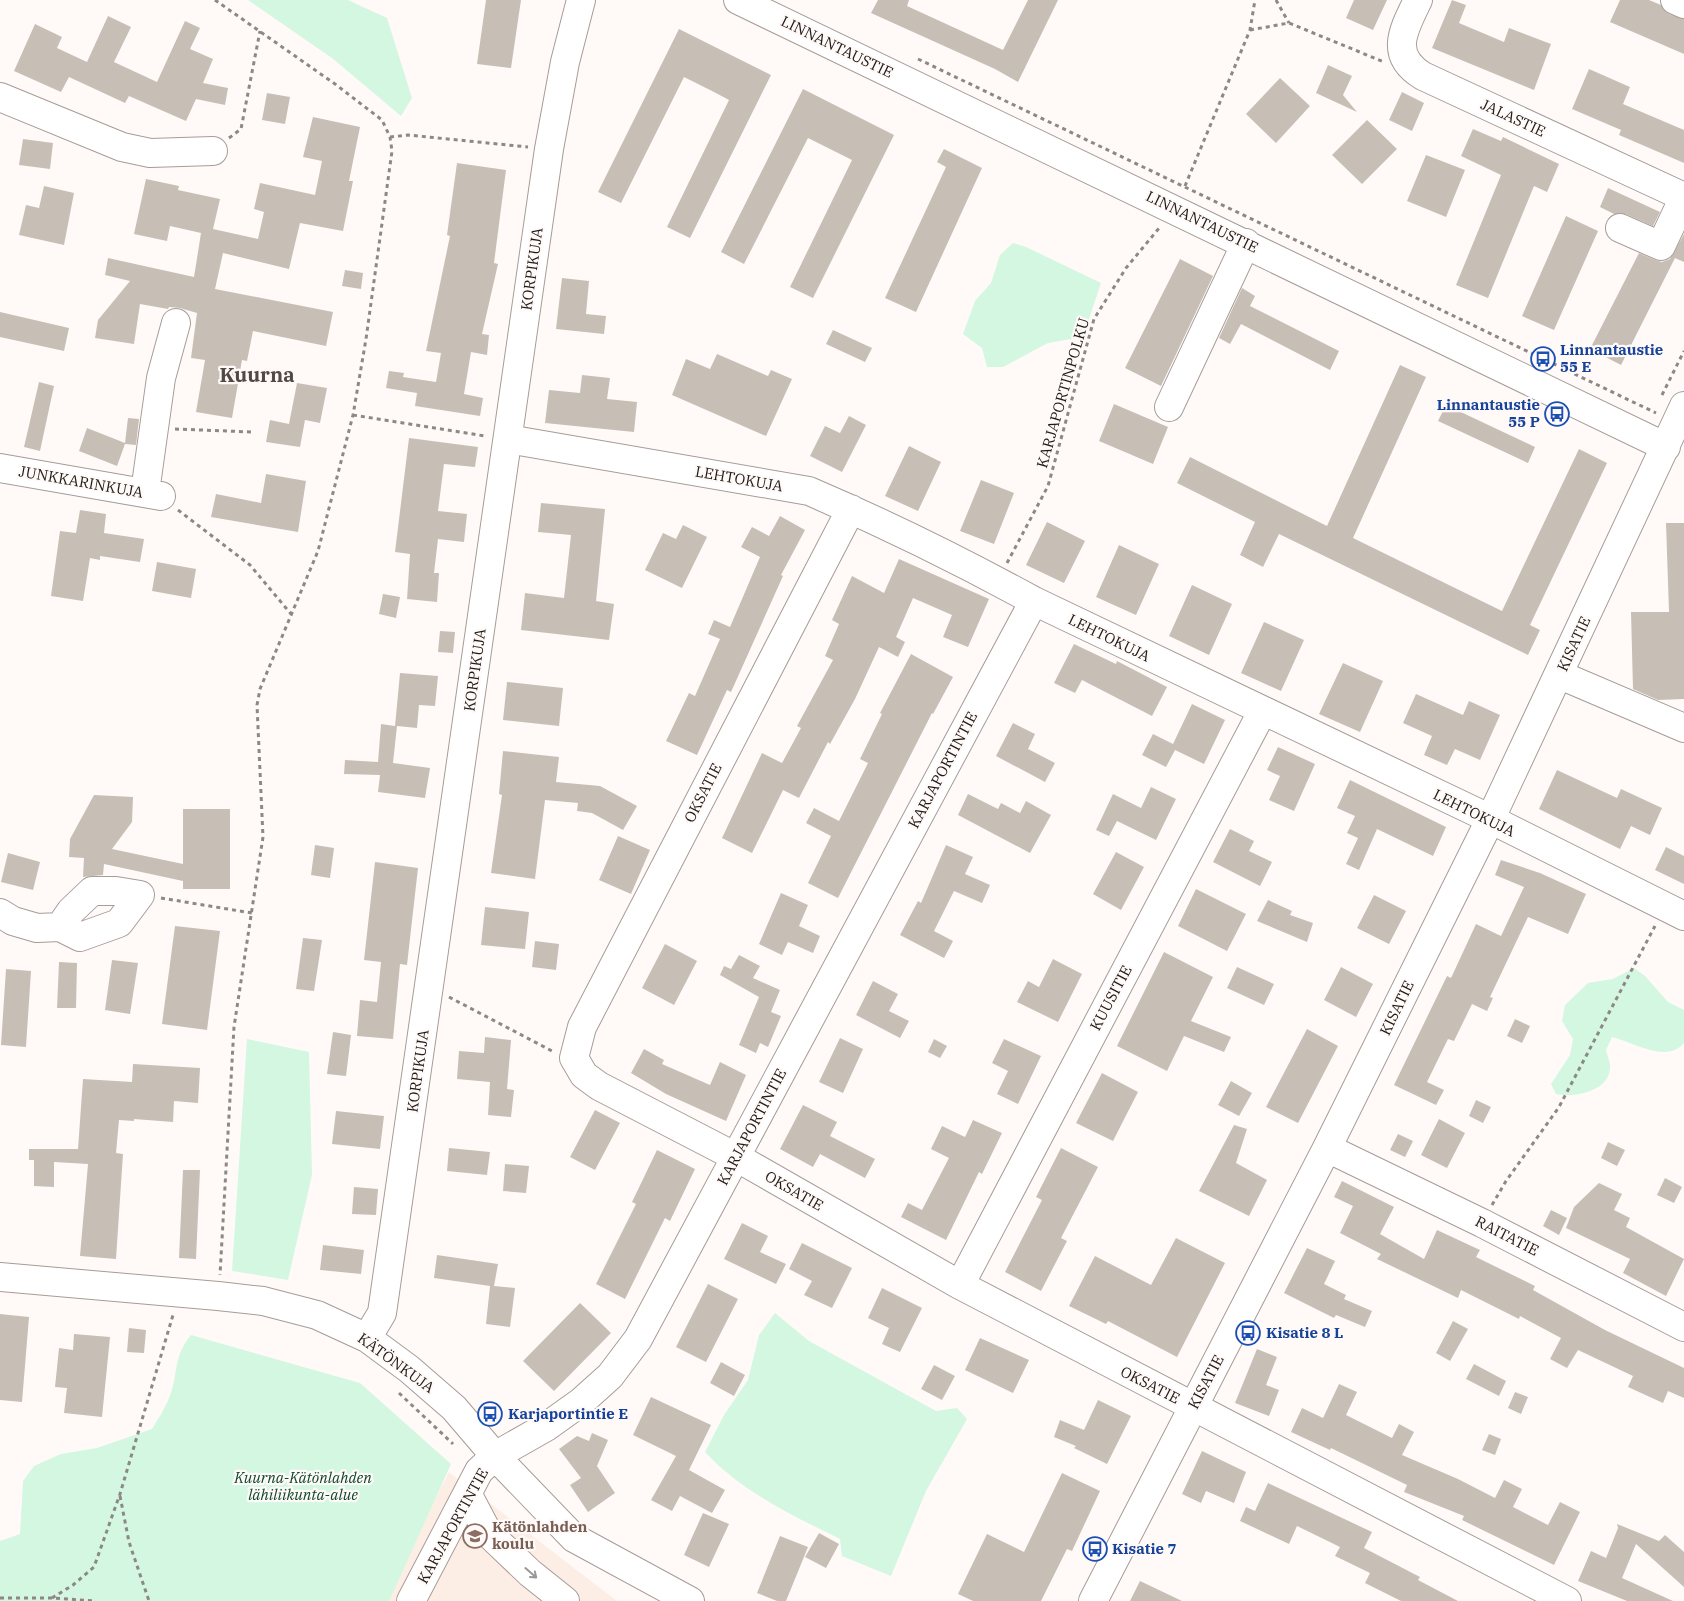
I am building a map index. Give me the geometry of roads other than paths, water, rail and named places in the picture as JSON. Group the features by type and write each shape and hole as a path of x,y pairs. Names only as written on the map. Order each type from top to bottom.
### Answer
{"street":[{"name":"KORPIKUJA","path":"367,1338 382,1313 549,149 565,62 581,0"},
{"name":"LINNANTAUSTIE","path":"738,0 1180,198 1246,243 1666,447"},
{"name":"JALASTIE","path":"1418,0 1402,34 1403,53 1410,68 1423,76 1684,197"},
{"path":"1675,0 1684,4"},
{"path":"0,97 122,147 150,153 213,150"},
{"path":"1620,228 1661,246 1684,197"},
{"path":"1169,407 1246,243"},
{"name":"JUNKKARINKUJA","path":"0,468 89,485 153,494 155,427 161,378 176,323"},
{"name":"KISATIE","path":"1093,1601 1328,1148 1560,675 1684,406"},
{"name":"LEHTOKUJA","path":"508,439 809,491 851,509 998,581 1034,602 1490,820 1674,911"},
{"name":"OKSATIE","path":"851,509 582,1027 574,1058 584,1075 598,1086 736,1157 960,1285 1568,1601"},
{"name":"KARJAPORTINTIE","path":"411,1601 479,1471 495,1456 546,1427 581,1402 610,1376 638,1339 1034,602"},
{"path":"1560,675 1684,728"},
{"name":"KUUSITIE","path":"960,1285 1262,712"},
{"path":"0,913 13,921 36,928 60,927 80,937 119,923 140,895 116,891 92,891 71,912 60,927"},
{"name":"RAITATIE","path":"1328,1148 1482,1223 1684,1327"},
{"name":"KÄTÖNKUJA","path":"0,1277 262,1301 317,1315 367,1338 409,1369 454,1408 495,1456 574,1538 690,1601"},
{"path":"468,1495 488,1533 530,1573 565,1601"}],"place":[{"name":"Linnantaustie 55 E","path":"1543,359"},
{"name":"Linnantaustie 55 P","path":"1557,414"},
{"name":"Kisatie 8 L","path":"1248,1333"},
{"name":"Karjaportintie E","path":"490,1414"},
{"name":"Kätönlahden koulu","path":"475,1536"},
{"name":"Kisatie 7","path":"1095,1549"}],"district":[{"name":"Kuurna","path":"257,375"}],"park label":[{"name":"Kuurna-Kätönlahden lähiliikunta-alue","path":"303,1486"}]}
